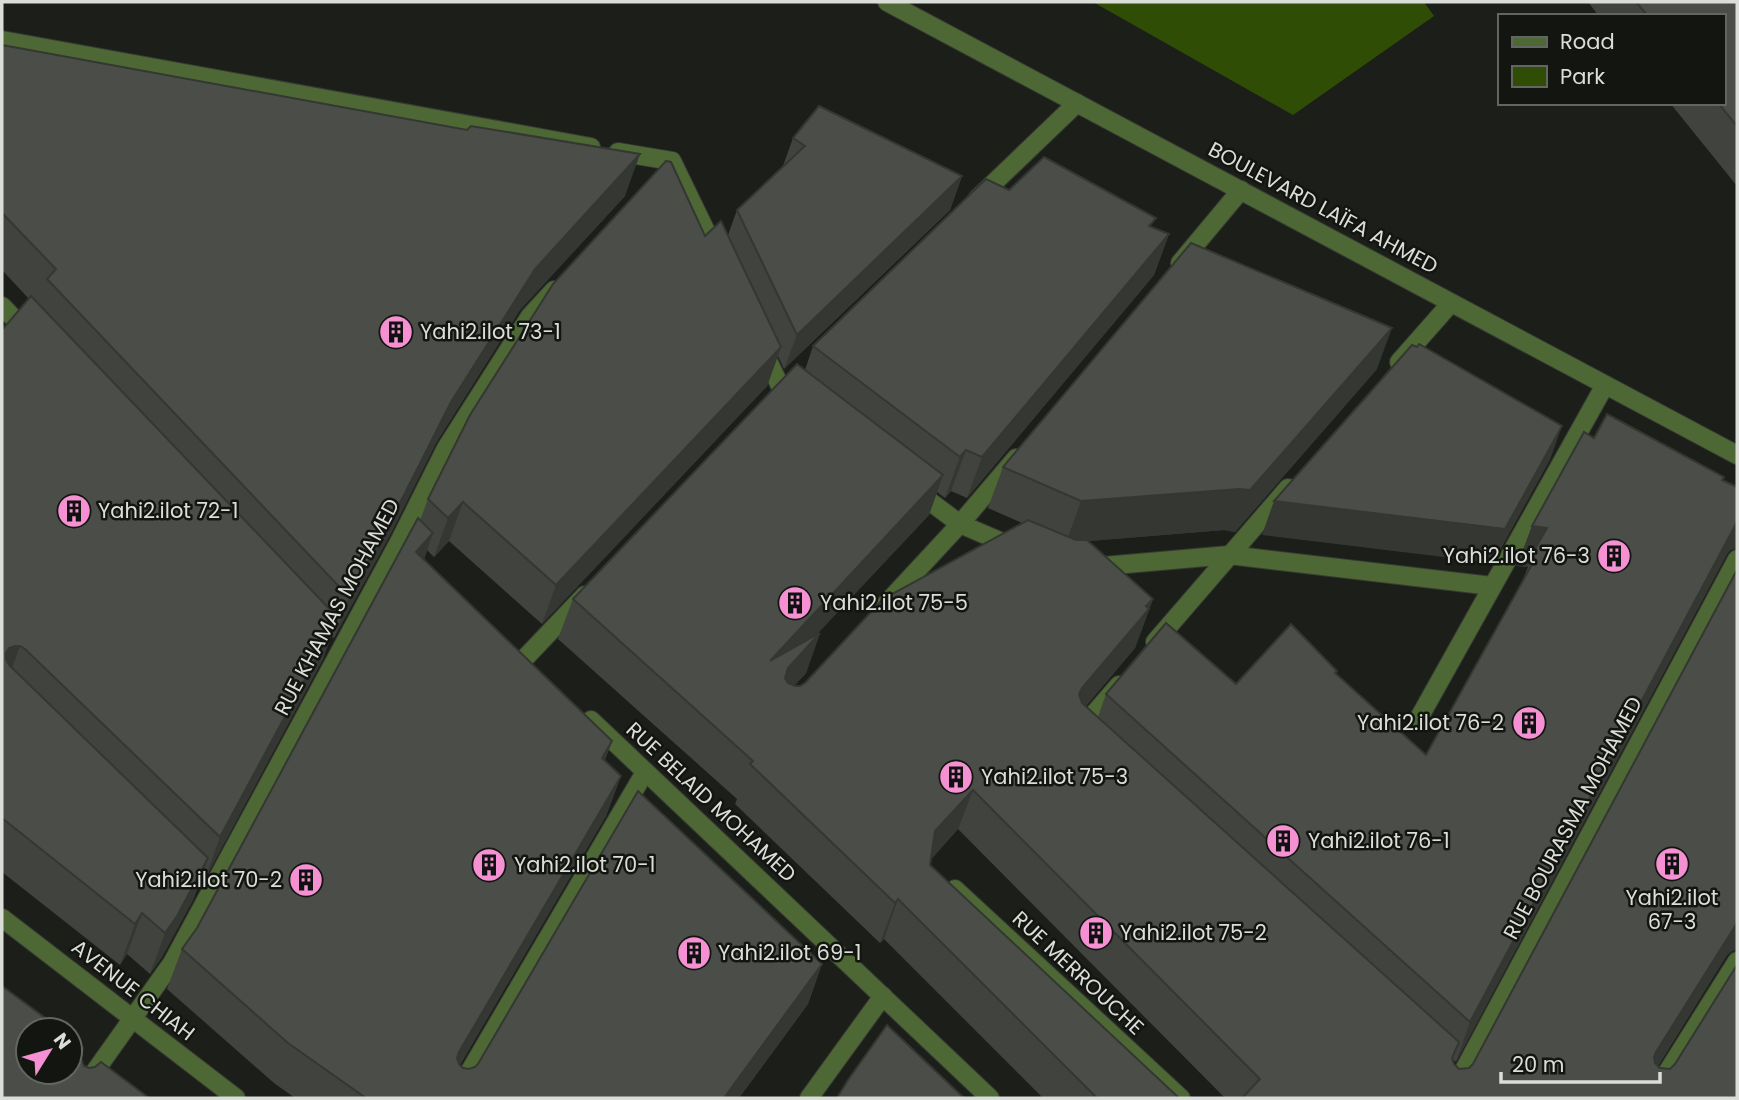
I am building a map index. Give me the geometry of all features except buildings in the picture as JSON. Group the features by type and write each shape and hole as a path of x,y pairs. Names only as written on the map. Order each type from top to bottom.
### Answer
{"street":[{"name":"BOULEVARD LAÏFA AHMED","path":"887,2 1737,456"},
{"path":"2,40 672,161"},
{"path":"968,208 1077,103"},
{"path":"654,181 672,161"},
{"path":"672,161 726,275"},
{"path":"1171,274 1241,190"},
{"name":"RUE KHAMAS MOHAMED","path":"76,1098 172,963 202,892 332,653 405,544 446,448 530,316 566,277"},
{"path":"1387,376 1451,303"},
{"path":"2,306 40,346"},
{"path":"757,338 781,388 812,412"},
{"path":"1419,718 1605,385"},
{"path":"876,615 960,524 1030,440"},
{"path":"1148,650 1303,471"},
{"path":"907,484 960,524 1031,554"},
{"path":"1080,568 1229,555 1492,586"},
{"name":"RUE BOURASMA MOHAMED","path":"1448,1098 1453,1075 1737,559"},
{"path":"525,658 601,578"},
{"path":"1086,744 1076,735 1130,671"},
{"name":"RUE BELAID MOHAMED","path":"575,706 990,1098"},
{"path":"454,1098 645,772"},
{"name":"RUE MERROUCHE","path":"945,880 1181,1098"},
{"name":"AVENUE CHIAH","path":"2,918 236,1098"},
{"path":"1651,1098 1737,961"},
{"path":"810,1098 883,996"}],"green space":[{"path":"1093,2 1424,2 1434,16 1293,115"}],"place":[{"name":"Yahi2.ilot 73-1","path":"396,332"},
{"name":"Yahi2.ilot 72-1","path":"74,511"},
{"name":"Yahi2.ilot 76-3","path":"1614,556"},
{"name":"Yahi2.ilot 75-5","path":"795,603"},
{"name":"Yahi2.ilot 76-2","path":"1529,723"},
{"name":"Yahi2.ilot 75-3","path":"956,777"},
{"name":"Yahi2.ilot 76-1","path":"1283,841"},
{"name":"Yahi2.ilot 67-3","path":"1672,864"},
{"name":"Yahi2.ilot 70-1","path":"489,865"},
{"name":"Yahi2.ilot 70-2","path":"306,880"},
{"name":"Yahi2.ilot 75-2","path":"1096,933"},
{"name":"Yahi2.ilot 69-1","path":"694,953"}]}
